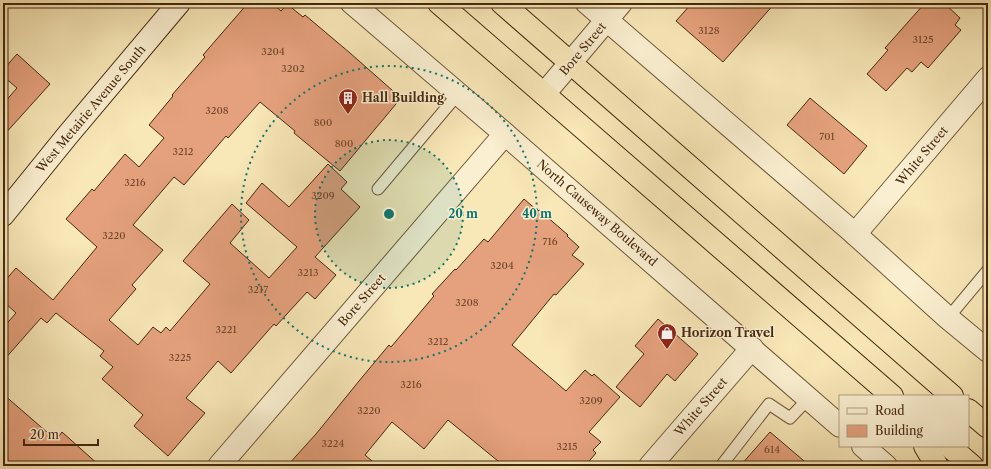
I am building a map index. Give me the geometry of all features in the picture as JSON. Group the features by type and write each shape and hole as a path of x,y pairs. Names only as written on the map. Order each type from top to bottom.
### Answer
{"highway":[{"path":"439,3 891,395"},
{"path":"502,3 951,395"},
{"path":"969,411 988,427"},
{"path":"926,447 937,466"},
{"path":"950,447 972,466"}],"street":[{"name":"West Metairie Avenue South","path":"3,215 67,136 179,3"},
{"name":"North Causeway Boulevard","path":"352,3 752,348 839,425"},
{"path":"587,3 855,234 948,318 988,351"},
{"name":"Bore Street","path":"544,94 621,3"},
{"name":"White Street","path":"855,234 988,78"},
{"name":"Bore Street","path":"220,466 505,134"},
{"name":"White Street","path":"650,466 752,348"},
{"path":"864,447 886,466"}],"lane":[{"path":"378,189 458,94"},
{"path":"948,318 988,270"},
{"path":"721,466 769,404 790,418 809,398"}],"building":[{"path":"248,3 272,3 281,11 287,4 303,17 305,15 401,98 340,171 294,133 295,131 260,102 228,138 226,136 184,185 174,177 133,225 163,250 132,285 136,289 109,320 138,345 153,327 161,333 166,327 170,331 210,284 183,261 232,204 249,220 230,243 269,278 297,247 246,203 262,183 289,207 328,164 347,182 341,189 360,207 315,257 336,275 315,299 307,292 276,326 274,324 231,373 218,361 186,398 205,413 168,456 134,426 143,415 102,379 113,367 100,356 104,351 56,313 47,323 41,318 3,361 3,328 16,313 3,301 3,283 16,268 53,300 97,247 66,219 92,189 94,191 125,154 139,167 164,138 149,125 173,96 172,95 205,57 203,55"},
{"path":"692,3 775,3 723,62 676,21"},
{"path":"925,3 944,3 960,18 955,25 961,30 928,68 921,62 912,72 907,68 886,91 867,74 888,50 885,48"},
{"path":"17,54 50,84 3,136 3,104 17,88 3,76 3,70"},
{"path":"810,98 867,146 844,174 787,125"},
{"path":"524,199 568,235 567,236 579,247 572,255 584,264 556,295 554,294 512,345 566,391 585,370 592,376 594,374 620,397 589,432 601,442 593,450 596,453 585,466 504,466 448,420 424,449 392,422 365,455 378,466 287,466 316,434 389,345 391,347 434,296 432,294 484,239 488,242"},
{"path":"658,319 698,354 675,381 667,374 640,407 616,387 644,354 635,346"},
{"path":"3,394 56,440 62,432 100,466 3,466"},
{"path":"770,432 810,466 740,466"}],"place":[{"name":"Hall Building","path":"348,115"},
{"name":"Horizon Travel","path":"667,350"}]}
